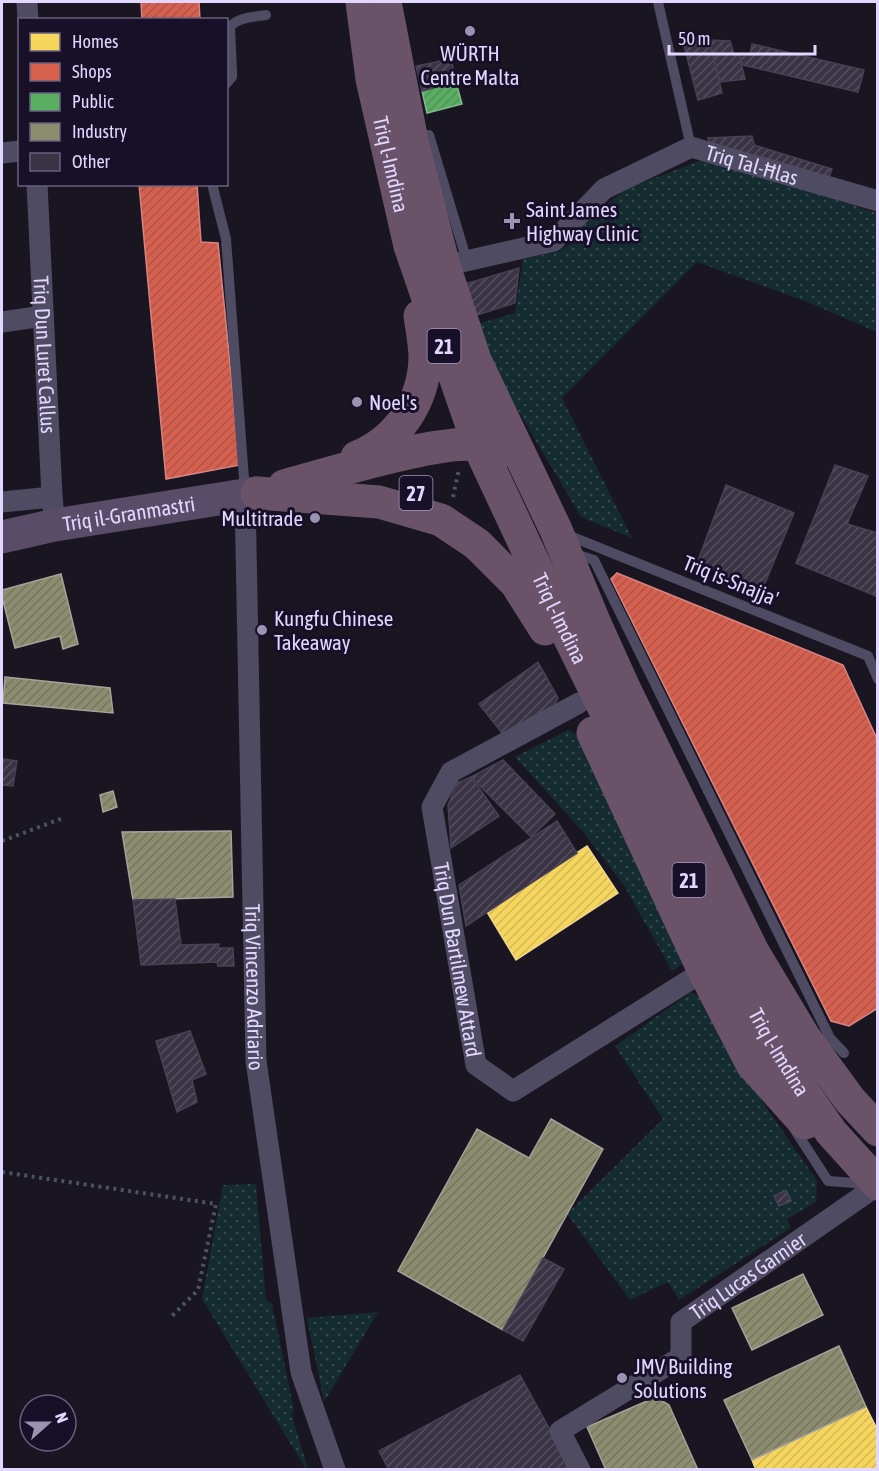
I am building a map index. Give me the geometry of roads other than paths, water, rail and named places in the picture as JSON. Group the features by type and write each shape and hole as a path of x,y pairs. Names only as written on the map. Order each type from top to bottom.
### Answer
{"highway":[{"name":"Triq l-Imdina","path":"362,2 372,79 410,246 475,446 724,952 770,1038 831,1132 873,1179"},
{"name":"Triq l-Imdina","path":"385,2 455,263 475,360 560,540 625,690 753,952 804,1037 850,1100 878,1130"},
{"path":"251,494 369,453 383,444 405,420 418,395 425,358 410,246"},
{"name":"27","path":"251,494 401,455 452,446 475,446"},
{"path":"475,446 497,457 518,483 625,690"},
{"name":"27","path":"251,494 369,485 394,488 443,501 470,513 499,533 544,584"},
{"path":"251,494 379,502 441,520 477,544 516,583 545,628 704,971 752,1064 802,1121 873,1179"}],"main road":[{"name":"Triq il-Granmastri","path":"2,537 53,511 251,494"}],"street":[{"path":"27,2 28,18"},
{"name":"Triq Tal-Ħlas","path":"455,263 554,241 604,189 691,147 878,201"},
{"path":"2,153 18,151"},
{"name":"Triq Dun Luret Callus","path":"37,186 53,511"},
{"path":"2,322 43,316"},
{"name":"Triq Vincenzo Adriario","path":"251,494 256,1061 301,1372 335,1470"},
{"path":"2,502 53,511"},
{"name":"Triq Dun Bartilmew Attard","path":"579,703 451,772 432,807 476,1065 513,1091 704,971"},
{"name":"Triq Lucas Garnier","path":"580,1470 560,1431 681,1357 681,1322 873,1179"}],"lane":[{"path":"658,2 691,147"},
{"path":"228,82 232,77 230,27 241,19 266,15"},
{"path":"213,186 226,239 251,494"},
{"path":"560,540 594,560 830,1038 844,1053"},
{"name":"Triq is-Snajja'","path":"560,540 868,656 878,679"},
{"path":"804,1037 812,1002"}],"place":[{"name":"WÜRTH Centre Malta","path":"470,31"},
{"name":"Saint James Highway Clinic","path":"512,221"},
{"name":"Noel's","path":"357,402"},
{"name":"Multitrade","path":"315,518"},
{"name":"Kungfu Chinese Takeaway","path":"262,630"},
{"name":"JMV Building Solutions","path":"622,1378"}]}
